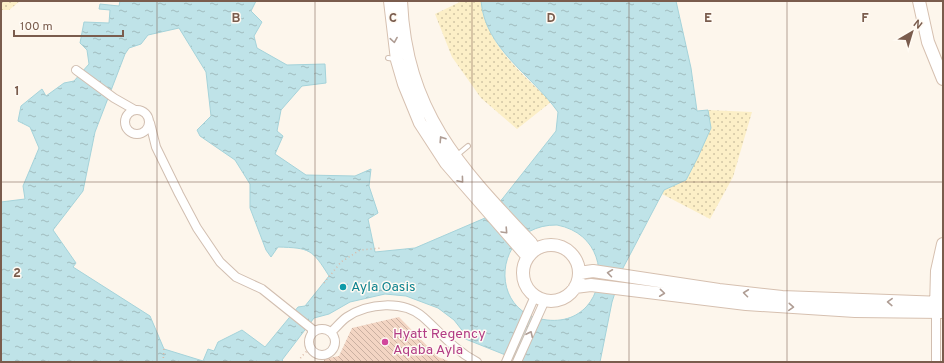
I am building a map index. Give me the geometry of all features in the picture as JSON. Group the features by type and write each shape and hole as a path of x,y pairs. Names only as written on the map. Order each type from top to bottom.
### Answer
{"street":[{"path":"390,1 392,59 420,123 489,206 530,251"},
{"path":"401,1 406,49 419,92 450,160"},
{"path":"919,1 928,42 943,79"},
{"path":"76,70 116,99 135,110 146,113 156,148 197,228 220,262 236,277 262,289 312,331"},
{"path":"116,99 125,118 125,126 127,130 134,135 148,140 156,148"},
{"path":"125,118 128,114 135,110"},
{"path":"134,135 144,133 150,123"},
{"path":"936,362 939,307 938,258 943,244"},
{"path":"530,251 549,245 564,248 575,259 579,273 575,287"},
{"path":"530,251 524,267 524,278 528,288 539,301"},
{"path":"579,273 593,271 775,296 909,308"},
{"path":"626,289 628,276"},
{"path":"539,301 562,298 575,287 591,285 746,304 833,310 939,307"},
{"path":"507,360 539,301"},
{"path":"517,362 539,301"},
{"path":"331,332 346,317 368,309 378,306 408,308 422,316 453,347 477,362"},
{"path":"322,328 331,332 335,342 332,351 322,355 317,354 310,348 310,337 312,331 322,328"}],"lane":[{"path":"450,160 468,146"}],"path":[{"path":"324,283 341,262 360,250 382,248"},
{"path":"299,362 301,357 310,348"},
{"path":"163,362 164,349"}],"sand":[{"path":"1,1 20,1 9,10 1,10"},
{"path":"462,1 481,1 489,31 497,44 517,69 551,102 517,129 481,98 452,57 435,14"},
{"path":"708,110 752,112 733,177 710,219 662,194 664,190 686,180"}],"water":[{"name":"Ayla Oasis","path":"120,1 256,1 251,11 262,22 254,36 257,48 287,65 325,64 326,83 302,86 281,110 277,131 283,136 275,154 306,175 355,176 371,169 369,186 378,213 368,219 375,252 415,248 485,218 503,198 556,131 558,112 500,47 484,18 481,1 676,1 691,68 697,111 708,110 711,128 686,180 664,190 623,268 612,302 600,362 523,362 463,338 465,334 454,320 438,308 406,296 385,294 350,302 329,314 314,318 282,360 284,362 1,362 1,202 25,199 23,186 39,148 30,127 18,121 21,106 42,89 46,96 64,83 74,81 89,64 87,50 80,43 84,22 109,23 110,10 99,9 100,4 119,6","holes":["179,28 206,72 211,116 197,130 200,136 235,160 250,184 250,208 266,250 271,257 278,247 304,249 314,255 329,276 305,306 298,307 265,347 242,330 218,342 214,351 208,349 203,361 164,349 150,316 73,267 76,263 53,230 83,191 95,132 125,54 129,48 141,44 148,35","557,225 577,233 591,246 598,262 598,280 594,296 583,310 568,318 547,320 527,314 514,302 506,287 505,270 510,253 520,239 536,229"]}],"building":[{"name":"Hyatt Regency Aqaba Ayla","path":"399,317 438,357 451,362 324,362 324,359 339,356 352,328"}],"place":[{"name":"Ayla Oasis","path":"343,287"},
{"name":"Hyatt Regency Aqaba Ayla","path":"385,342"}]}
